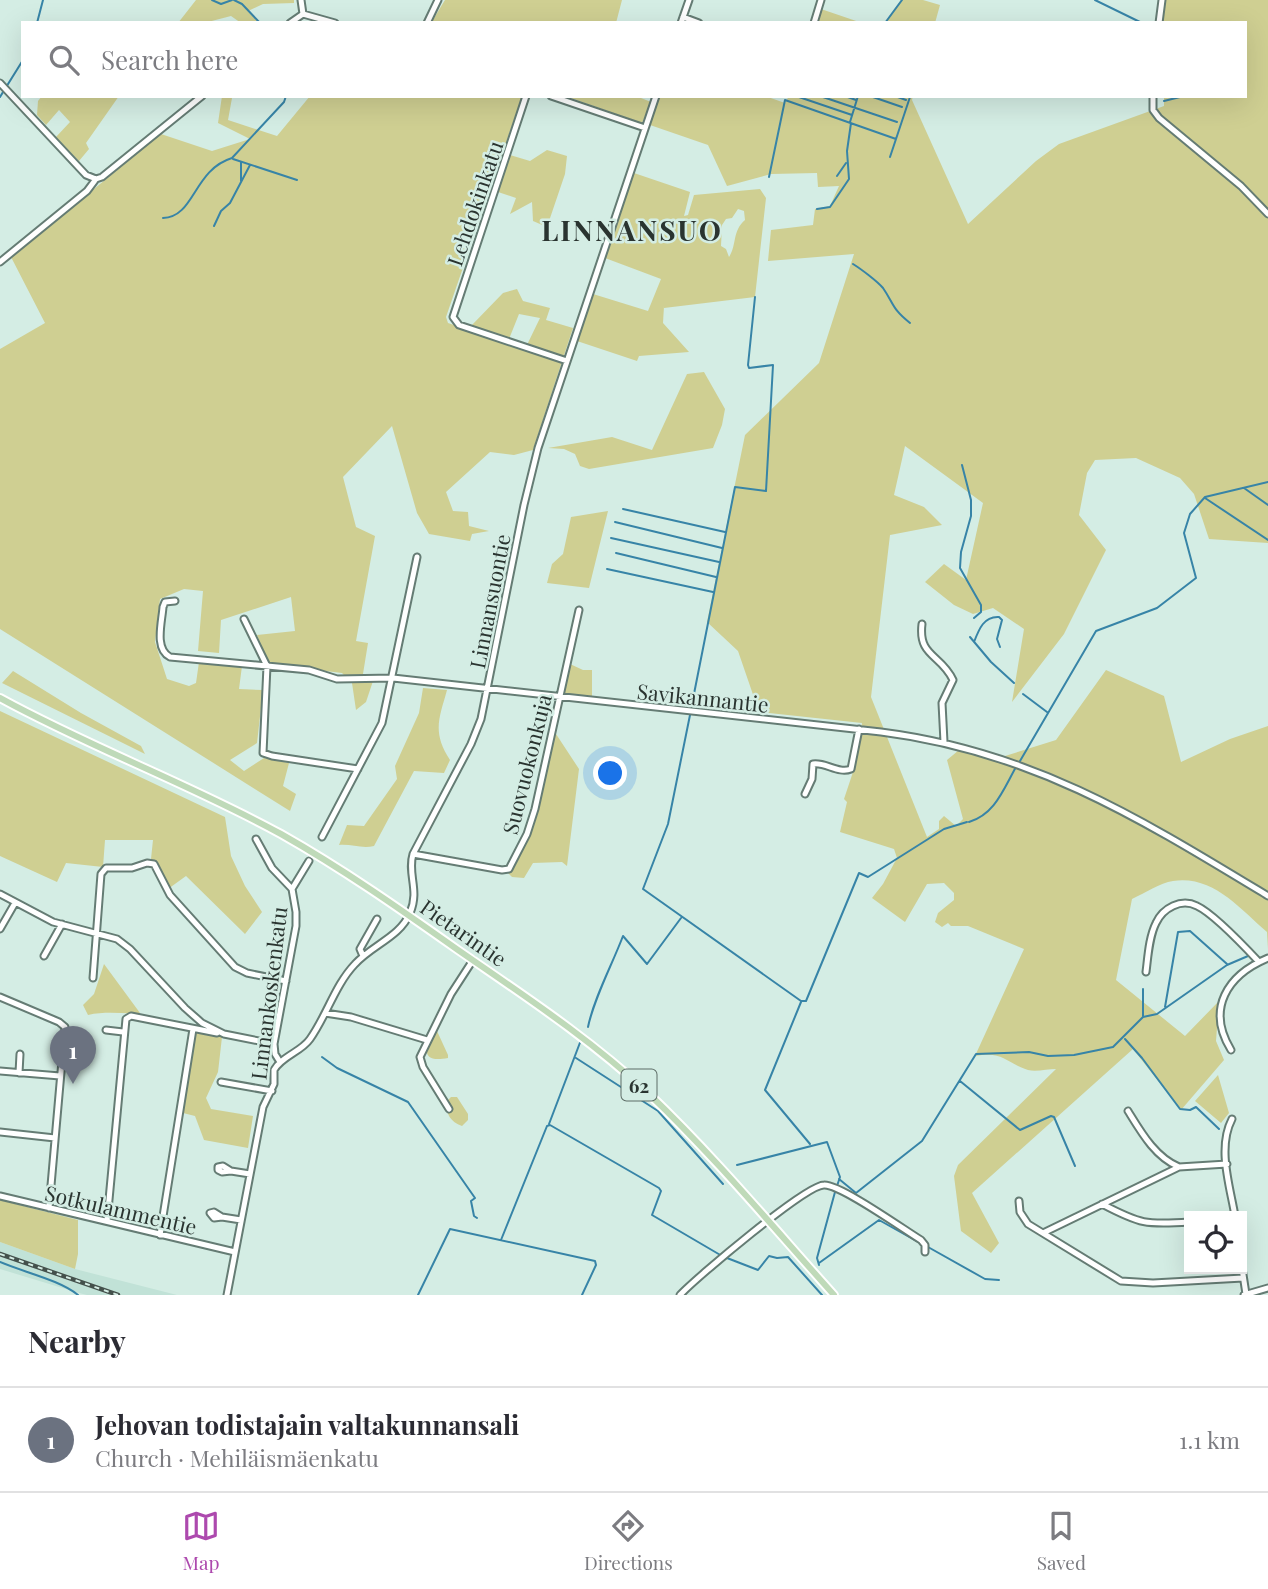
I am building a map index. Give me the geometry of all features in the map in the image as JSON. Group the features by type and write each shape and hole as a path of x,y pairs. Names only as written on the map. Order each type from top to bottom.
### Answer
{"main road":[{"name":"Pietarintie","path":"0,698 268,827 351,875 547,1010 621,1069 678,1122 834,1295"}],"street":[{"path":"301,0 303,14"},
{"path":"428,21 438,0"},
{"path":"682,20 689,0"},
{"path":"815,21 821,0"},
{"path":"1159,21 1161,0"},
{"path":"293,21 303,14"},
{"path":"303,14 328,21"},
{"path":"0,83 86,175 96,179"},
{"path":"0,262 87,191 96,179 102,177 200,98"},
{"name":"Lehdokinkatu","path":"525,98 453,313 454,320 566,361"},
{"path":"557,98 645,128"},
{"name":"Linnansuontie","path":"409,915 415,895 411,864 413,854 478,729 538,448 655,98"},
{"path":"1153,98 1153,110 1159,118 1241,186 1268,214"},
{"path":"321,837 382,723 417,557"},
{"name":"Savikannantie","path":"175,601 165,603 163,607 160,646 166,655 317,672 337,679 393,678 859,729 944,743 1020,764 1090,793 1268,896"},
{"name":"Suovuokonkuja","path":"413,854 509,869 532,818 579,610"},
{"path":"244,619 267,666 263,753 268,756 358,769"},
{"path":"922,624 922,643 953,680 941,709 944,743"},
{"path":"806,794 812,779 813,764 820,763 843,771 851,769 859,729"},
{"path":"256,839 272,868 292,890"},
{"name":"Linnankoskenkatu","path":"227,1295 263,1107 272,1091 274,1070 280,1062 275,1054 274,1044 296,919 292,890 309,861"},
{"path":"93,978 103,870 132,868 151,863 170,895 235,967 247,973 286,981"},
{"path":"0,894 62,925 117,939 130,948 193,1017 224,1034"},
{"path":"0,929 15,903"},
{"path":"1146,972 1155,924 1163,911 1174,905 1185,904 1197,906 1210,916 1259,962"},
{"path":"280,1062 304,1046 346,975 363,956 392,935 409,915"},
{"path":"363,956 360,948 377,919"},
{"path":"44,956 62,925"},
{"path":"1231,1050 1220,1027 1224,992 1230,983 1268,958"},
{"path":"449,1109 420,1060 453,989 473,960"},
{"path":"0,997 64,1025 50,1208"},
{"path":"325,1013 351,1017 427,1040"},
{"path":"107,1221 124,1021 131,1016 274,1044"},
{"path":"160,1235 193,1029"},
{"path":"106,1030 123,1032"},
{"path":"19,1073 20,1054"},
{"path":"0,1072 60,1076"},
{"path":"221,1082 272,1091"},
{"path":"1128,1111 1144,1137 1178,1167"},
{"path":"1232,1119 1225,1138 1234,1211"},
{"path":"0,1132 55,1138"},
{"path":"1043,1233 1054,1225 1178,1167 1227,1164"},
{"path":"231,1171 250,1174"},
{"path":"680,1295 706,1269 768,1221 814,1187 823,1185 832,1186 921,1240 925,1245 925,1252"},
{"name":"Sotkulammentie","path":"0,1196 235,1252"},
{"path":"1018,1200 1020,1212 1028,1224 1121,1281 1153,1283 1243,1278"},
{"path":"1102,1204 1139,1222 1184,1222"},
{"path":"222,1217 241,1220"},
{"path":"1243,1274 1244,1295 1268,1288"}],"shaded area":[{"path":"0,1242 75,1269 177,1295 79,1293 0,1269"}],"green space":[{"path":"196,0 294,0 294,3 263,4 248,11 257,21 238,21 231,16 212,21 180,21"},
{"path":"445,0 622,0 617,21 432,21"},
{"path":"901,0 923,0 940,5 936,21 886,21"},
{"path":"1160,0 1268,0 1268,543 1209,539 1194,494 1180,478 1136,458 1095,460 1087,473 1079,515 1106,550 1064,634 1012,702 1024,629 993,608 973,614 954,605 925,582 944,564 966,580 983,503 905,446 894,495 924,507 942,525 890,535 871,697 927,837 939,829 939,821 944,816 956,826 963,819 947,760 959,750 992,760 1056,740 1106,670 1164,696 1181,762 1230,739 1268,726 1268,949 1267,932 1224,895 1201,883 1187,880 1168,882 1132,899 1116,980 1185,1036 1219,1001 1216,1041 1224,1060 1181,1110 1133,1049 972,1193 999,1243 991,1253 961,1231 954,1176 958,1165 1056,1069 1031,1071 998,1056 975,1056 1024,949 968,926 951,926 948,923 942,927 935,922 938,913 954,900 954,893 944,883 927,884 905,922 872,898 897,858 894,849 840,832 847,802 844,799 855,766 862,723 759,712 738,651 707,622 745,435 819,363 854,254 768,261 771,230 813,225 815,209 830,206 839,186 818,187 817,173 771,174 727,186 708,145 650,125 658,98 771,98 785,103 788,98 912,98 968,224 1036,161 1059,144 1164,106 1164,98 1247,98 1247,21 1161,21"},
{"path":"821,9 856,21 818,21"},
{"path":"40,98 118,98 86,143 89,149 79,161 56,137 70,122 59,110 46,125 37,115"},
{"path":"222,98 232,98 228,120 277,136 308,98 521,98 446,317 448,323 525,349 540,318 519,314 509,339 471,326 503,293 517,289 523,301 550,308 546,320 573,328 533,450 514,455 490,452 446,492 453,511 468,512 469,526 489,531 472,534 470,541 429,534 417,513 392,426 343,477 356,527 375,536 356,641 368,643 362,680 373,681 366,702 356,710 352,683 342,673 269,664 257,635 295,631 291,597 221,620 219,653 198,651 203,591 184,589 160,599 155,642 167,679 189,686 196,683 199,662 242,666 239,689 263,690 257,743 230,760 244,771 264,758 289,763 283,786 296,794 290,811 0,629 0,349 45,323 11,257 161,134 212,151 250,139 218,123"},
{"path":"571,98 641,98 651,102 642,123"},
{"path":"547,150 567,156 565,174 547,227 533,221 532,202 510,214 516,198 498,192 510,155 530,161"},
{"path":"634,173 690,192 684,216 688,215 694,195 760,189 766,198 755,297 664,306 663,323 689,352 639,356 637,361 577,341 593,294 648,311 661,279 605,258","holes":["738,209 744,211 745,220 736,233 729,257 726,249 721,246 722,225 726,219 732,218"]},
{"path":"704,372 725,409 713,448 589,469 580,466 575,454 564,449 548,448 612,437 652,450 687,374"},
{"path":"608,511 589,588 547,583 552,564 563,554 571,517"},
{"path":"570,664 583,670 592,670 592,696 564,694"},
{"path":"13,671 141,746 145,754 2,683"},
{"path":"423,688 447,690 439,725 441,741 450,760 444,773 414,771 374,846 339,845 347,825 364,826 397,779 395,766 419,713"},
{"path":"0,711 225,817 231,856 245,886 262,912 245,934 186,876 168,889 151,859 153,840 105,840 103,867 66,863 57,882 0,856"},
{"path":"556,734 579,769 567,866 562,862 533,863 524,878 512,877 508,873 533,825"},
{"path":"104,964 140,1013 88,1015 83,1005 94,994"},
{"path":"433,1030 437,1031 448,1058 433,1058 427,1053"},
{"path":"195,1032 222,1037 218,1072 206,1098 211,1109 253,1116 248,1148 204,1140 195,1116 183,1113"},
{"path":"1218,1075 1229,1113 1221,1123 1195,1101"},
{"path":"451,1097 457,1097 468,1114 468,1120 462,1126 448,1114 445,1103"},
{"path":"0,1200 78,1220 75,1269 0,1242"}],"waterway":[{"path":"38,21 43,0"},
{"path":"212,0 221,4 232,0"},
{"path":"234,0 242,4 258,21"},
{"path":"886,21 902,0"},
{"path":"1095,0 1138,21"},
{"path":"0,97 21,63"},
{"path":"163,218 174,216 182,210 209,172 232,158 285,98"},
{"path":"802,98 852,115"},
{"path":"826,98 897,122"},
{"path":"850,98 856,100"},
{"path":"850,122 857,98"},
{"path":"876,98 902,107"},
{"path":"900,98 906,100"},
{"path":"890,157 910,98"},
{"path":"1164,101 1176,98"},
{"path":"769,177 785,100 896,139"},
{"path":"817,209 830,207 849,179 847,151 851,123"},
{"path":"233,159 297,180"},
{"path":"241,162 241,181"},
{"path":"837,176 846,163"},
{"path":"214,226 250,165"},
{"path":"853,264 883,288 896,310 910,323"},
{"path":"691,709 735,487 766,491 773,365 749,368 748,365 755,297"},
{"path":"962,465 971,500 971,516 961,552 960,568 981,605 981,612 974,618"},
{"path":"1020,761 1096,631 1157,608 1196,578 1184,533 1190,514 1205,497 1268,482"},
{"path":"1244,488 1268,505"},
{"path":"1205,498 1268,540"},
{"path":"623,509 725,532"},
{"path":"615,522 722,548"},
{"path":"611,538 719,562"},
{"path":"616,553 716,577"},
{"path":"607,569 713,592"},
{"path":"974,642 986,621 999,617 1002,620 997,639 1000,647"},
{"path":"970,637 991,662 1014,683"},
{"path":"1023,694 1047,712"},
{"path":"690,715 668,824 643,889 801,1001 806,1001 859,873 868,877 944,829 967,822"},
{"path":"969,822 992,807 1016,767"},
{"path":"588,1027 623,936 647,964 681,918"},
{"path":"1165,1007 1178,932 1190,931 1227,964"},
{"path":"839,1179 856,1193 922,1141 976,1054 1029,1052 1048,1056 1074,1055 1113,1047 1143,1017 1157,1014 1227,965 1248,956"},
{"path":"1143,989 1143,1016"},
{"path":"801,1002 765,1090 810,1144"},
{"path":"1125,1039 1180,1109 1190,1110 1196,1107 1219,1129"},
{"path":"549,1124 581,1040"},
{"path":"322,1057 337,1068 408,1102 475,1198 471,1201 474,1216 477,1218"},
{"path":"576,1058 658,1111 723,1184"},
{"path":"960,1081 1020,1130 1054,1117 1075,1166"},
{"path":"501,1240 547,1126 550,1125 659,1188 661,1191 652,1215 722,1256"},
{"path":"737,1165 827,1142 840,1177 837,1186"},
{"path":"819,1265 817,1258 835,1192"},
{"path":"819,1263 879,1220 920,1243"},
{"path":"418,1295 450,1229 595,1261 596,1265 582,1295"},
{"path":"928,1247 985,1279 999,1280"},
{"path":"727,1258 758,1270 769,1256 788,1257 822,1295"},
{"path":"0,1262 51,1281 78,1295"}],"railway":[{"path":"0,1254 118,1295"}],"place":[{"name":"Jehovan todistajain valtakunnansali","path":"73,1084"}],"district":[{"name":"LINNANSUO","path":"632,229"}]}
